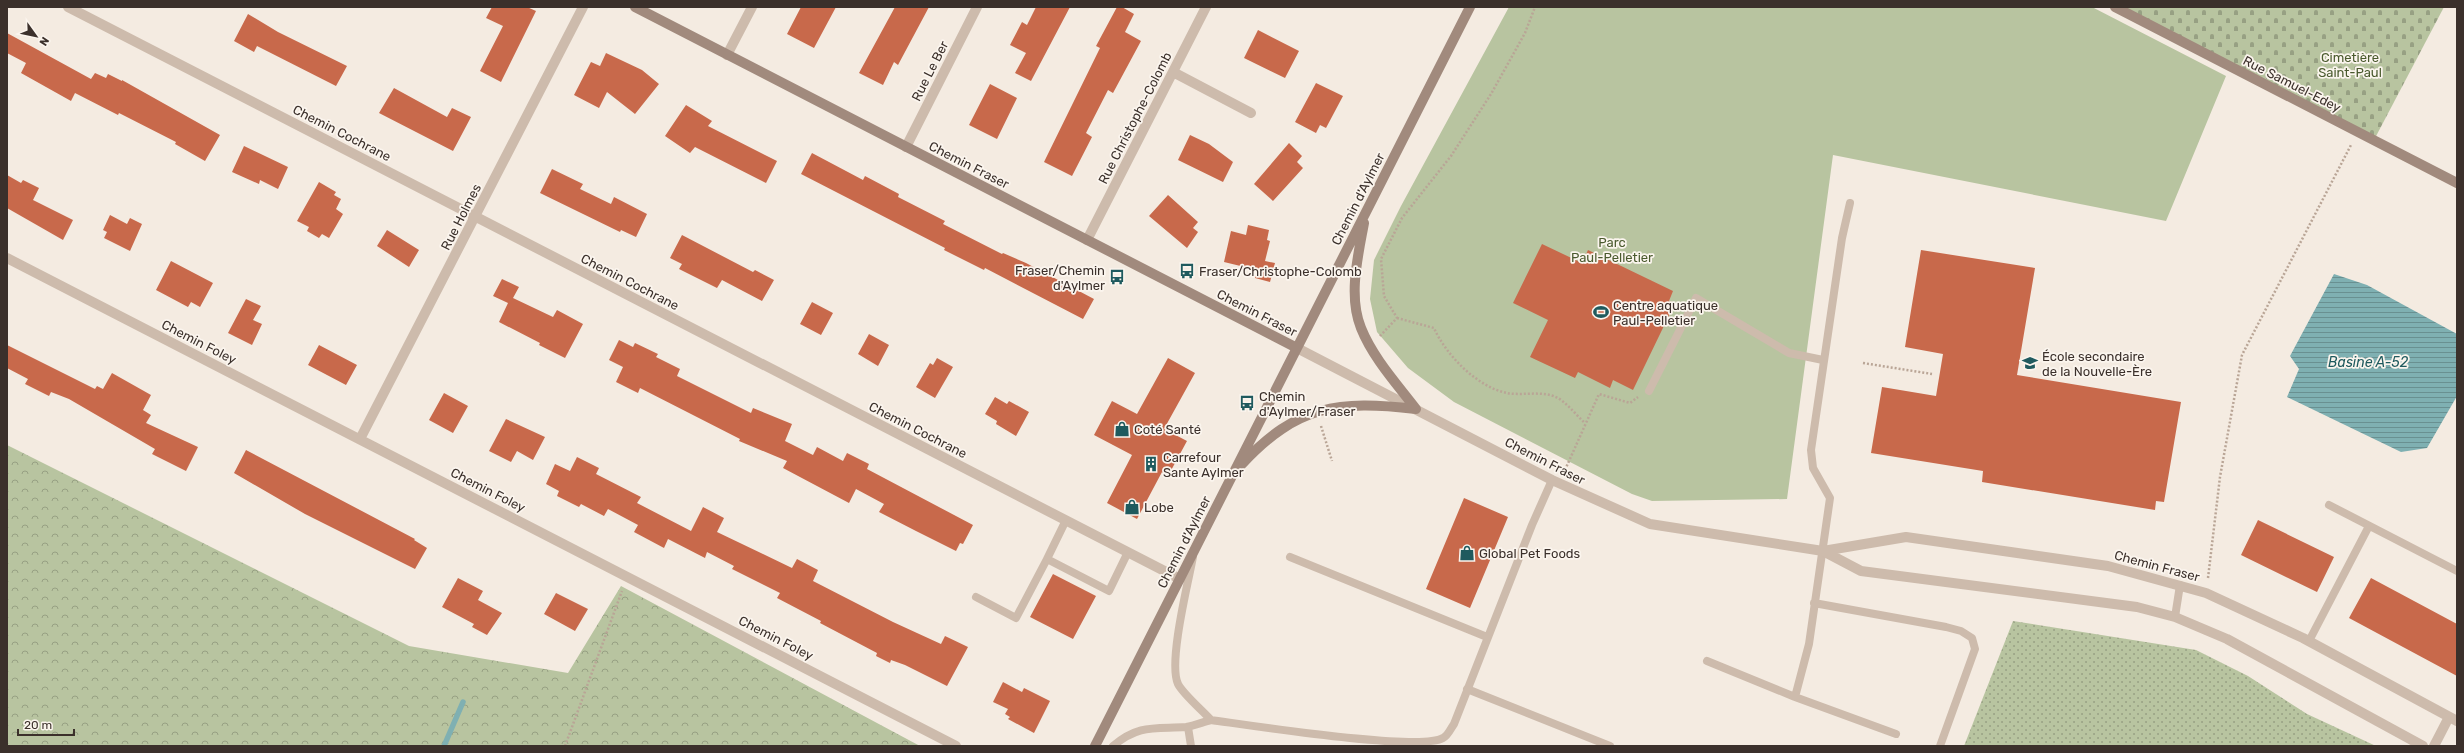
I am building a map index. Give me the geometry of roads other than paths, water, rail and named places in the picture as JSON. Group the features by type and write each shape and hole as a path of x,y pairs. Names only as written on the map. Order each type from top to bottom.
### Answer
{"main road":[{"name":"Chemin Fraser","path":"635,7 1297,348"},
{"name":"Chemin d'Aylmer","path":"1095,746 1470,7"},
{"name":"Rue Samuel-Edey","path":"2115,7 2457,183"},
{"path":"1366,211 1356,275 1356,310 1360,327 1380,362 1416,409"},
{"path":"1234,473 1262,443 1279,429 1316,411 1359,405 1416,409"}],"street":[{"name":"Chemin Cochrane","path":"68,7 1180,579"},
{"name":"Rue Holmes","path":"360,439 476,217 583,7"},
{"path":"728,55 752,7"},
{"name":"Rue Le Ber","path":"906,147 977,7"},
{"name":"Rue Christophe-Colomb","path":"1087,240 1206,7"},
{"path":"1173,72 1251,113"},
{"name":"Chemin Foley","path":"7,258 956,746"},
{"name":"Chemin Fraser","path":"1297,348 1556,481 1630,517 1656,526 1823,551 1906,536 2108,566 2206,593 2309,641 2453,719"},
{"name":"Chemin Fraser","path":"1823,551 1861,571 2137,607 2175,617 2227,639 2423,746"},
{"path":"2434,746 2453,719"}],"lane":[{"path":"1795,697 1809,644 1830,498 1813,468 1811,450 1822,360 1842,238 1850,203"},
{"path":"1649,391 1696,298 1789,353 1822,360"},
{"path":"1113,746 1132,732 1145,728 1188,727 1211,720 1390,742 1434,742 1444,738 1454,724 1532,525 1556,481"},
{"path":"2328,505 2457,571"},
{"path":"976,597 1016,618 1066,520"},
{"path":"2309,641 2369,526"},
{"path":"1194,551 1177,651 1176,675 1178,684 1184,692 1211,720"},
{"path":"1047,559 1109,590 1128,552"},
{"path":"1290,557 1487,637"},
{"path":"2175,617 2180,585"},
{"path":"1814,603 1946,627 1961,631 1972,638 1975,649 1971,665 1940,746"},
{"path":"1707,661 1795,697 1896,734"},
{"path":"1467,689 1610,746"},
{"path":"1188,727 1191,746"}],"water":[{"name":"Basine A-52","path":"2334,274 2367,285 2457,334 2457,396 2427,448 2401,452 2287,397 2299,369 2290,356"}],"waterway":[{"path":"444,746 463,702"}],"place":[{"name":"Fraser/Christophe-Colomb","path":"1187,271"},
{"name":"Fraser/Chemin d'Aylmer","path":"1117,277"},
{"name":"Centre aquatique Paul-Pelletier","path":"1601,312"},
{"name":"École secondaire de la Nouvelle-Ère","path":"2030,363"},
{"name":"Chemin d'Aylmer/Fraser","path":"1247,403"},
{"name":"Coté Santé","path":"1122,429"},
{"name":"Carrefour Sante Aylmer","path":"1151,464"},
{"name":"Lobe","path":"1132,507"},
{"name":"Global Pet Foods","path":"1467,553"}],"park label":[{"name":"Cimetière Saint-Paul","path":"2350,64"},
{"name":"Parc Paul-Pelletier","path":"1612,250"}]}
